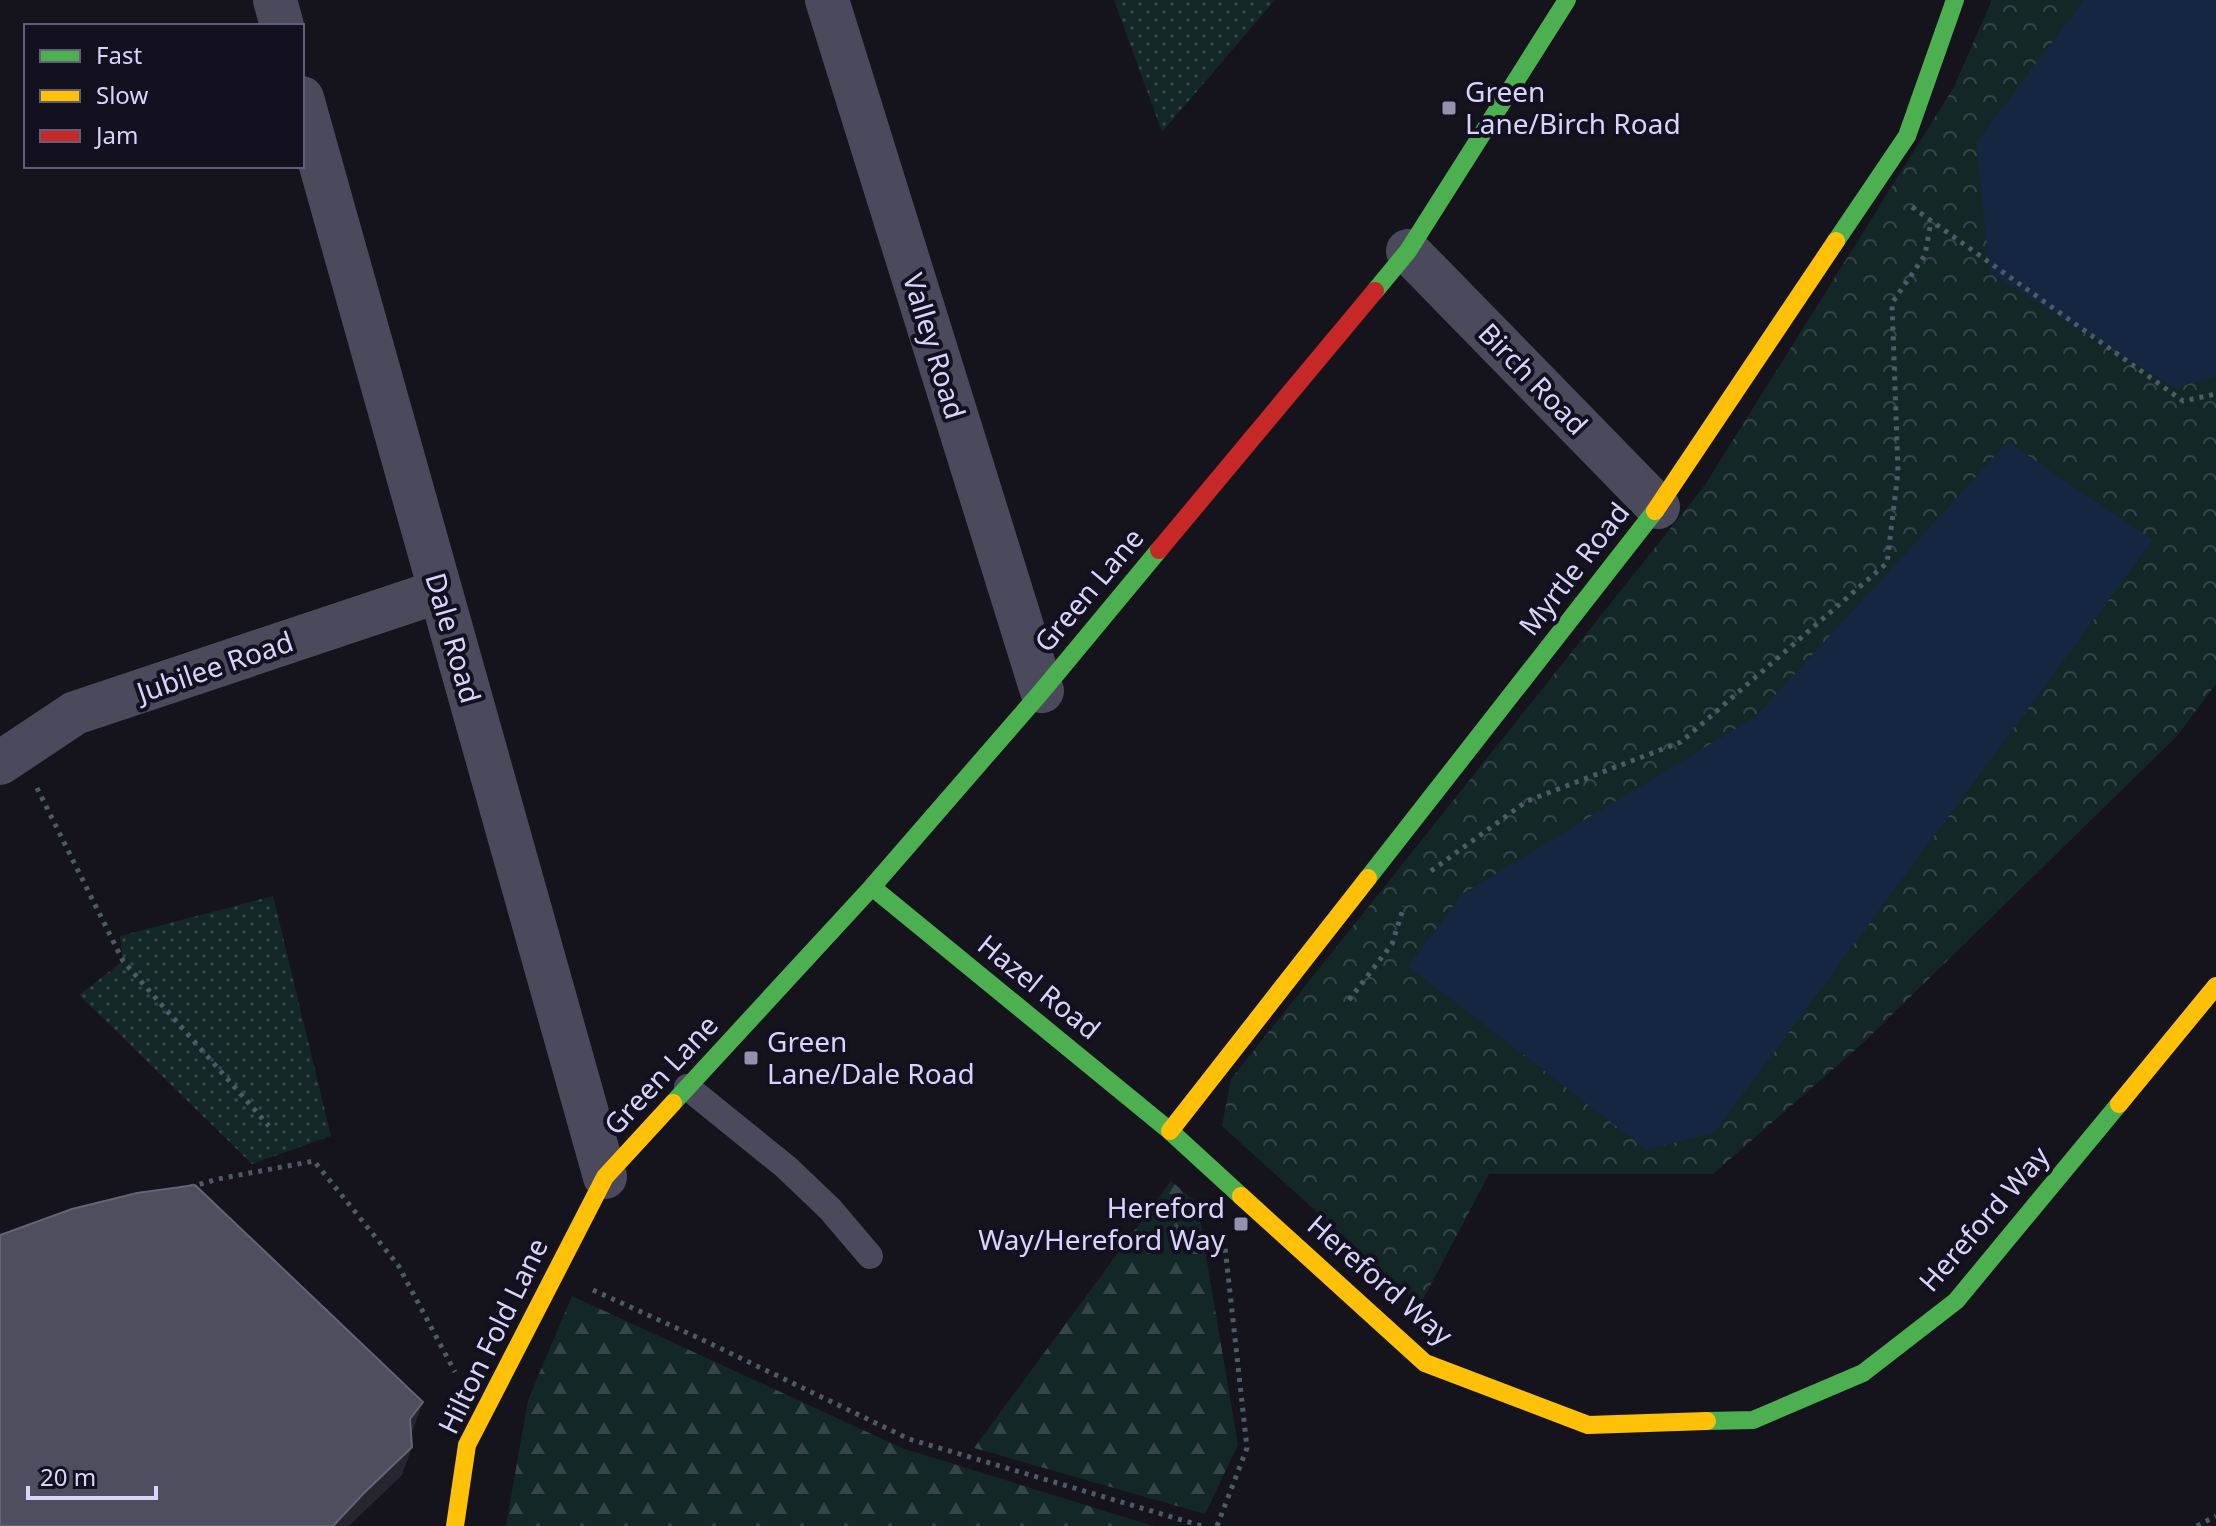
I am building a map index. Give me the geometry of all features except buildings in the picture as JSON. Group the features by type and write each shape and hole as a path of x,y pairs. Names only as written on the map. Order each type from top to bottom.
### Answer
{"street":[{"path":"275,0 281,24"},
{"name":"Valley Road","path":"827,0 1042,691"},
{"name":"Green Lane","path":"605,1177 872,887 1042,691 1408,251 1567,0"},
{"name":"Myrtle Road","path":"1170,1131 1658,507 1907,136 1955,0"},
{"name":"Dale Road","path":"304,105 605,1177"},
{"name":"Birch Road","path":"1408,251 1658,507"},
{"name":"Jubilee Road","path":"9,757 75,713 440,591"},
{"name":"Hazel Road","path":"872,887 1170,1131"},
{"name":"Hereford Way","path":"1170,1131 1425,1363 1588,1425 1753,1420 1863,1373 1956,1301 2216,986"},
{"name":"Hilton Fold Lane","path":"455,1526 467,1445 605,1177"}],"lane":[{"path":"687,1087 786,1167 830,1209 870,1256"}],"path":[{"path":"1877,181 2183,401 2216,394"},
{"path":"1422,878 1527,801 1681,742 1887,563 1898,472 1892,303 1925,255 1931,221"},
{"path":"9,757 123,961 269,1126"},
{"path":"1349,1000 1392,944 1406,901"},
{"path":"189,1187 314,1161 398,1265 480,1418"},
{"path":"1216,1174 1247,1448 1217,1526"},
{"path":"555,1273 909,1439 1202,1526"},
{"path":"2197,1526 2216,1516"},
{"path":"2211,1526 2216,1516"}],"green space":[{"path":"1114,0 1275,0 1162,132"},
{"path":"1992,0 2216,0 2216,684 2176,737 1863,1043 1713,1174 1489,1174 1420,1305 1222,1126 1231,1079 1705,485 1954,87"},
{"path":"273,896 331,1136 252,1164 79,995 123,961 120,936"},
{"path":"1171,1181 1197,1203 1238,1445 1205,1514 974,1448"},
{"path":"572,1296 902,1448 1153,1526 506,1526 528,1400"}],"water":[{"path":"2084,0 2216,0 2216,376 2175,388 1990,273 1976,143"},
{"path":"2008,442 2153,540 1715,1132 1647,1150 1408,966 1462,894 1755,717"}],"traffic: fast":[{"path":"1375,291 1408,251 1567,0"},
{"path":"1836,241 1907,136 1955,0"},
{"path":"1368,878 1655,511"},
{"path":"673,1103 872,887 1159,550"},
{"path":"872,887 1170,1131 1241,1196"},
{"path":"1707,1421 1753,1420 1863,1373 1956,1301 2119,1104"}],"traffic: slow":[{"path":"1655,511 1836,241"},
{"path":"1170,1131 1368,878"},
{"path":"2119,1104 2216,986"},
{"path":"455,1526 467,1445 605,1177 673,1103"},
{"path":"1241,1196 1425,1363 1588,1425 1707,1421"}],"traffic: jam":[{"path":"1159,550 1375,291"}],"place":[{"name":"Green Lane/Birch Road","path":"1449,108"},
{"name":"Green Lane/Dale Road","path":"751,1058"},
{"name":"Hereford Way/Hereford Way","path":"1241,1224"}]}
